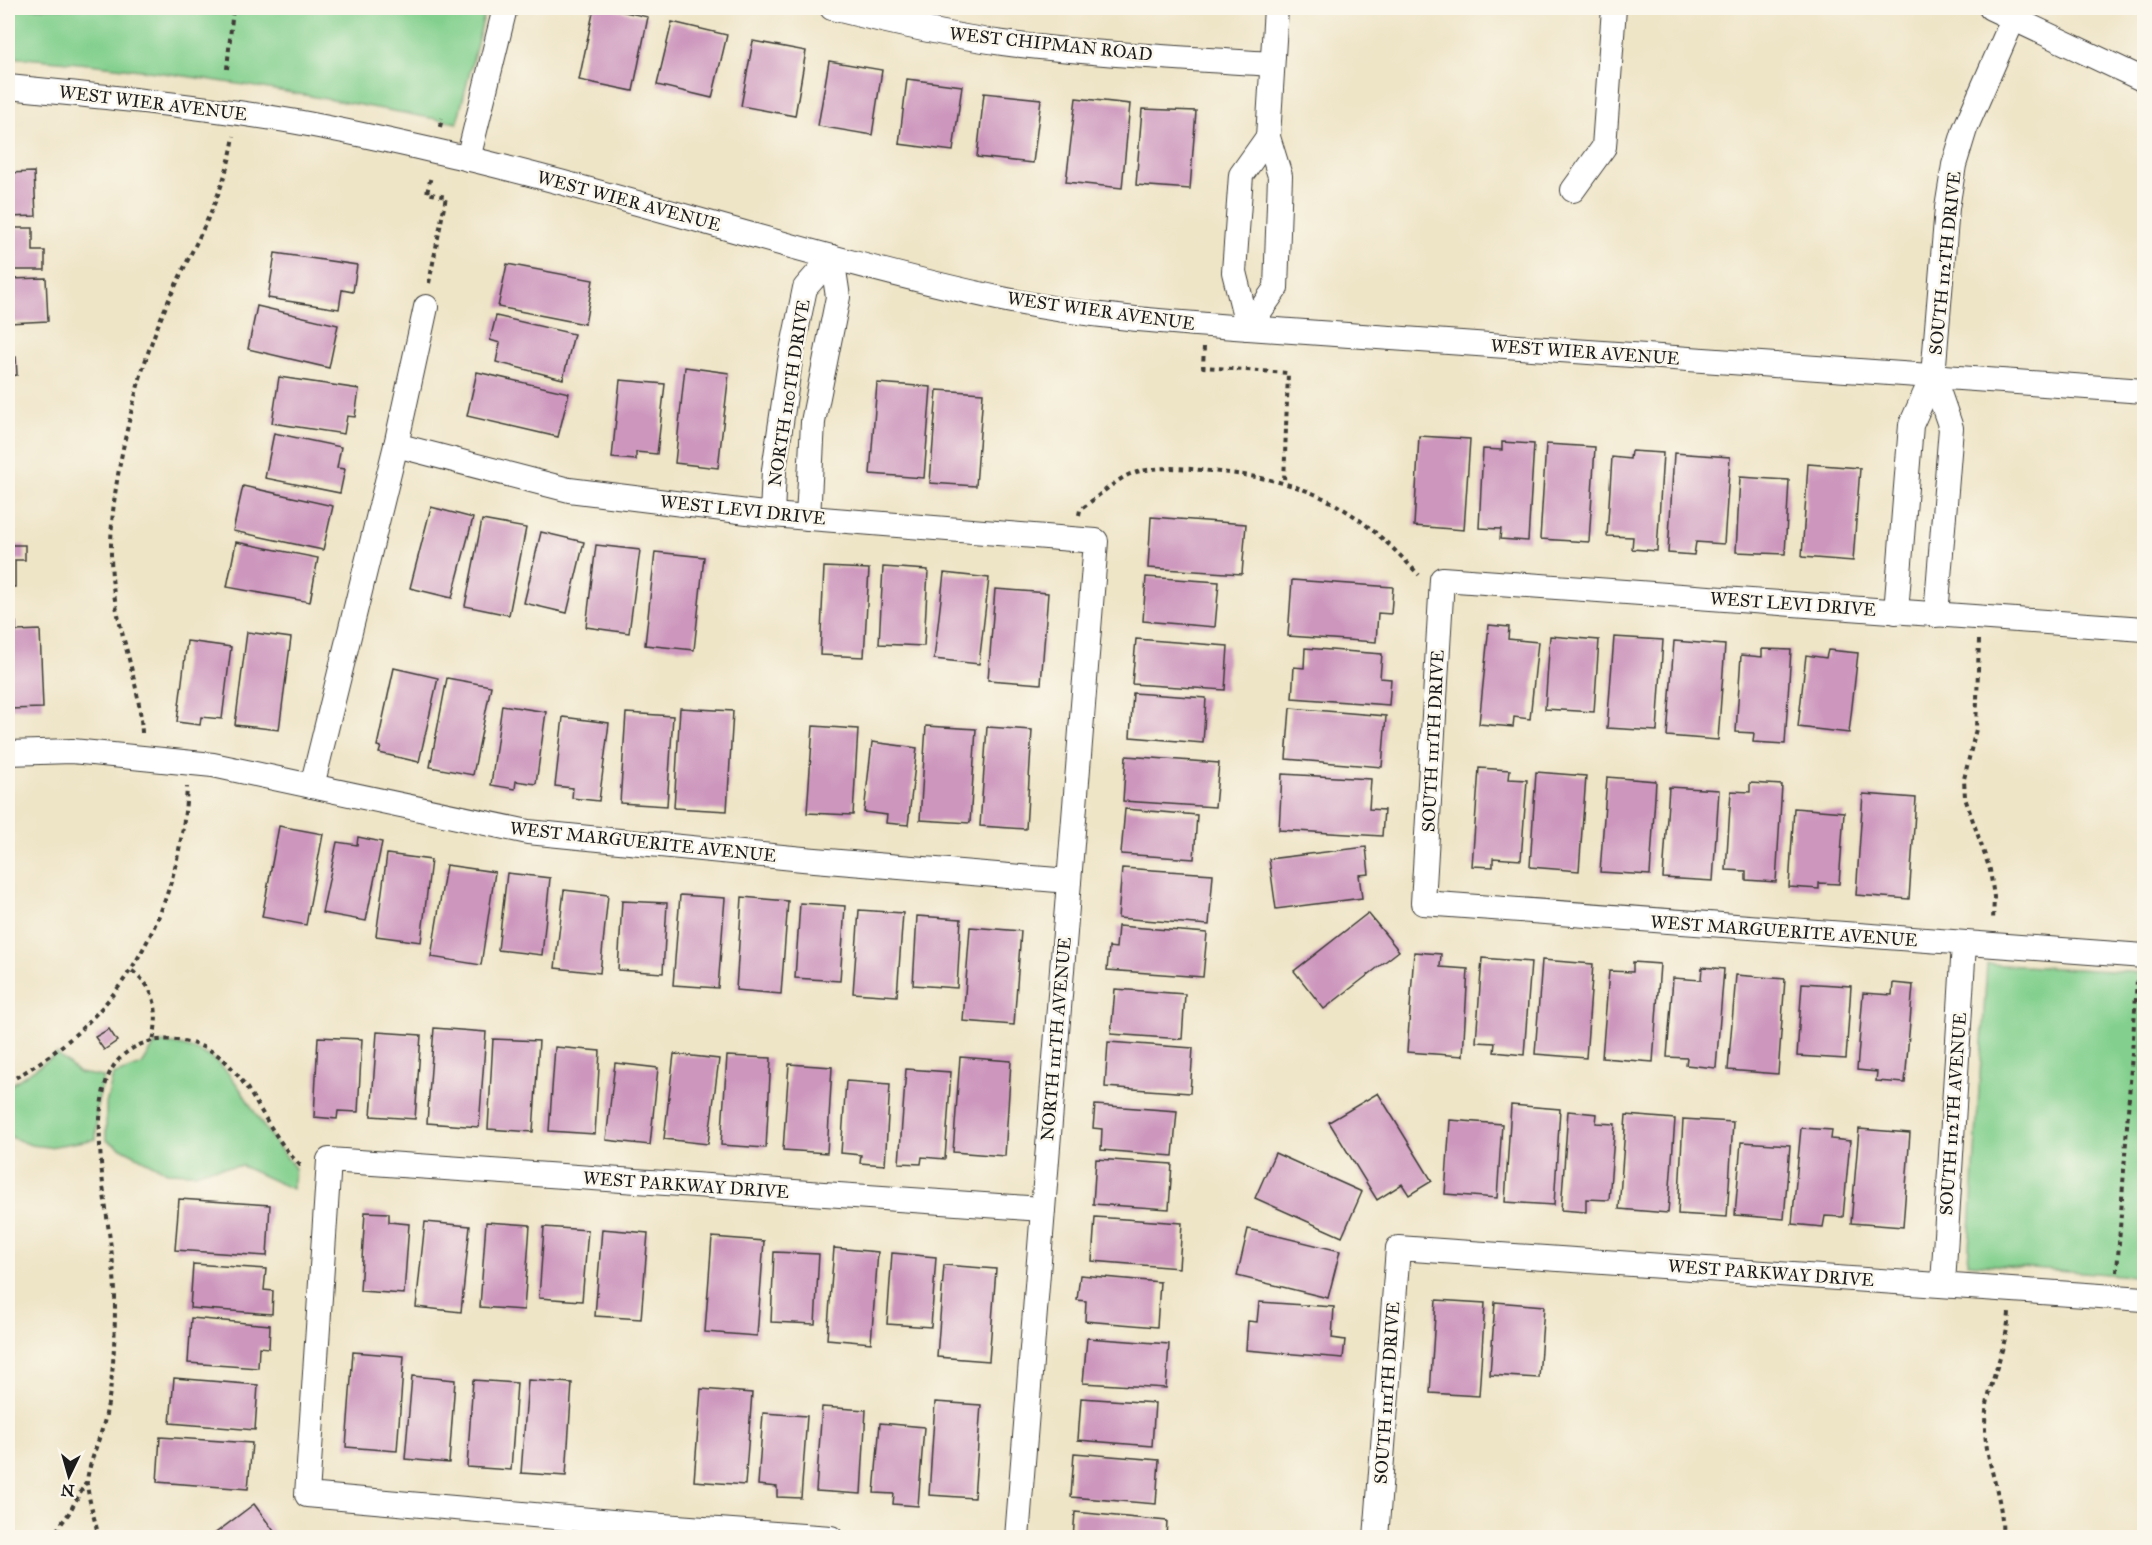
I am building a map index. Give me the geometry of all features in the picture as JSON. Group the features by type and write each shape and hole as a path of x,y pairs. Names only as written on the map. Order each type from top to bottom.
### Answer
{"street":[{"path":"468,159 505,8"},
{"name":"WEST CHIPMAN ROAD","path":"832,8 897,24 1002,42 1101,52 1272,64"},
{"path":"1248,328 1276,288 1280,176 1268,137 1276,8"},
{"path":"1574,190 1604,147 1614,8"},
{"path":"1991,8 2145,80"},
{"name":"SOUTH 112TH DRIVE","path":"1896,612 1911,425 1933,376 1947,208 1954,165 1965,129 2014,17"},
{"name":"WEST WIER AVENUE","path":"8,87 283,120 468,159 832,257 1002,299 1063,310 1206,325 2145,391"},
{"path":"1248,328 1234,272 1241,175 1268,137"},
{"name":"NORTH 110TH DRIVE","path":"772,515 774,470 790,361 805,288 832,257"},
{"name":"NORTH 110TH DRIVE","path":"808,518 813,422 838,297 832,257"},
{"path":"312,786 396,444 426,307"},
{"name":"SOUTH 112TH DRIVE","path":"1933,376 1951,428 1947,615"},
{"name":"WEST LEVI DRIVE","path":"396,444 569,490 772,515 1085,540"},
{"name":"NORTH 111TH AVENUE","path":"1017,1538 1069,881 1085,540"},
{"name":"WEST LEVI DRIVE","path":"1442,579 2145,629"},
{"name":"SOUTH 111TH DRIVE","path":"1423,903 1442,579"},
{"name":"WEST MARGUERITE AVENUE","path":"8,753 72,751 213,765 528,832 814,860 1069,881"},
{"name":"WEST MARGUERITE AVENUE","path":"1423,903 1964,944 2142,955"},
{"name":"SOUTH 112TH AVENUE","path":"1943,1284 1964,944"},
{"path":"329,1160 307,1495 634,1531 831,1538"},
{"name":"WEST PARKWAY DRIVE","path":"329,1160 1043,1209"},
{"name":"SOUTH 111TH DRIVE","path":"1376,1538 1398,1248"},
{"name":"WEST PARKWAY DRIVE","path":"1398,1248 2145,1299"}],"path":[{"path":"93,8 104,11 125,8"},
{"path":"227,69 233,8"},
{"path":"140,758 140,700 115,600 111,560 116,494 137,389 153,339 173,291 212,215 225,182 237,113"},
{"path":"426,307 432,262 446,197 427,193 430,181"},
{"path":"1206,325 1203,368 1288,373 1284,483"},
{"path":"1085,540 1080,510 1127,476 1143,471 1191,469 1284,483 1327,498 1363,521 1391,544 1422,578 1442,579"},
{"path":"1947,615 1957,636 1979,636 1976,729 1964,779 1965,798 1990,870 1994,897 1992,946"},
{"path":"8,1082 75,1035 132,971 152,933 176,865 184,831 186,763"},
{"path":"2116,1297 2142,955"},
{"path":"132,971 144,980 155,999 153,1041"},
{"path":"51,1538 87,1482 106,1416 115,1331 111,1235 102,1158 102,1104 106,1083 113,1067 135,1047 153,1041 182,1041 203,1048 225,1060 278,1142 300,1165 329,1160"},
{"path":"2002,1538 2000,1504 1985,1430 1986,1406 2008,1330 2010,1308"},
{"path":"87,1482 99,1538"}],"green space":[{"path":"8,8 486,8 457,123 289,92 177,75 8,57"},
{"path":"1987,964 2144,973 2144,1277 1968,1263"},
{"path":"155,1044 184,1046 200,1052 213,1059 224,1069 295,1168 292,1189 242,1166 211,1168 195,1173 167,1172 106,1140 106,1104 113,1075 142,1065"},
{"path":"57,1054 79,1073 104,1077 97,1105 96,1139 49,1147 31,1145 8,1136 8,1087"}],"building":[{"path":"594,8 615,8 615,10 648,17 633,91 579,80"},
{"path":"1150,8 1191,8 1191,12"},
{"path":"672,22 727,35 712,98 657,85"},
{"path":"753,41 806,51 795,116 741,106"},
{"path":"829,61 882,70 872,135 818,126"},
{"path":"907,79 962,86 953,151 899,144"},
{"path":"984,93 1041,99 1033,163 977,157"},
{"path":"1076,98 1130,104 1122,188 1066,182"},
{"path":"1142,109 1196,111 1190,189 1136,185"},
{"path":"34,172 36,216 8,217 8,173"},
{"path":"8,228 33,228 33,251 45,251 45,270 8,270"},
{"path":"275,253 357,265 353,292 342,290 339,309 268,298"},
{"path":"507,264 593,280 585,324 498,307"},
{"path":"46,278 48,321 8,323 8,279"},
{"path":"257,306 338,325 329,368 248,349"},
{"path":"496,316 574,334 563,379 496,362 500,343 490,340"},
{"path":"8,357 16,357 17,375 8,376"},
{"path":"685,367 729,373 718,468 675,463"},
{"path":"477,372 569,393 558,437 467,416"},
{"path":"279,377 359,389 355,417 347,416 344,434 272,423"},
{"path":"620,380 665,384 657,454 636,452 636,460 612,458"},
{"path":"877,383 931,387 924,478 870,474"},
{"path":"937,390 983,393 976,486 930,483"},
{"path":"274,433 341,447 337,468 345,469 340,493 265,478"},
{"path":"8,436 10,436 12,479 8,479"},
{"path":"1419,436 1470,439 1464,530 1414,526"},
{"path":"1502,442 1534,444 1528,541 1500,539 1501,529 1479,528 1483,449 1502,450"},
{"path":"1546,444 1595,447 1589,542 1540,539"},
{"path":"1631,451 1663,453 1657,551 1632,549 1633,537 1607,536 1612,457 1630,459"},
{"path":"1674,453 1730,457 1724,544 1696,542 1694,555 1668,553"},
{"path":"1808,464 1860,468 1853,561 1802,557"},
{"path":"1740,477 1789,480 1785,554 1736,552"},
{"path":"243,486 333,506 323,550 233,531"},
{"path":"431,507 473,518 452,598 410,588"},
{"path":"1151,517 1246,524 1242,574 1148,568"},
{"path":"482,520 526,528 509,615 465,606"},
{"path":"541,532 584,542 567,613 524,603"},
{"path":"236,542 318,558 310,602 227,587"},
{"path":"8,545 25,545 25,560 15,560 15,587 8,587"},
{"path":"596,545 640,550 629,633 586,627"},
{"path":"655,552 704,557 694,650 645,645"},
{"path":"824,567 869,569 864,657 820,655"},
{"path":"883,567 928,570 924,646 879,644"},
{"path":"944,573 989,578 979,664 934,659"},
{"path":"1146,577 1219,582 1215,627 1143,621"},
{"path":"1292,580 1393,587 1391,614 1378,613 1376,642 1288,636"},
{"path":"995,589 1048,593 1041,684 988,680"},
{"path":"8,622 16,622 16,631 40,630 43,708 8,709"},
{"path":"1489,625 1509,627 1508,639 1538,642 1530,719 1514,717 1513,727 1479,724"},
{"path":"247,632 291,638 279,730 235,725"},
{"path":"1550,636 1599,640 1594,712 1545,709"},
{"path":"1614,637 1663,640 1657,731 1607,728"},
{"path":"1136,639 1228,646 1225,690 1132,684"},
{"path":"187,641 231,647 222,719 201,717 200,725 177,722"},
{"path":"1674,641 1725,645 1718,740 1667,736"},
{"path":"1305,648 1382,654 1380,678 1391,679 1389,705 1292,698 1294,667 1304,668"},
{"path":"1762,649 1791,650 1785,744 1753,742 1754,733 1736,732 1741,655 1762,657"},
{"path":"1828,650 1858,653 1849,733 1798,727 1806,655 1826,658"},
{"path":"394,668 438,678 419,762 379,753 381,747 377,746"},
{"path":"447,678 491,686 473,775 430,767"},
{"path":"1133,693 1206,698 1203,743 1130,737"},
{"path":"502,705 546,712 536,784 516,781 515,789 491,785"},
{"path":"680,708 733,711 727,811 674,808"},
{"path":"1290,708 1386,716 1382,767 1286,759"},
{"path":"626,713 673,716 667,806 620,803"},
{"path":"563,717 609,723 599,801 572,798 573,788 555,786"},
{"path":"813,726 858,729 853,815 807,813"},
{"path":"926,726 976,729 970,823 920,820"},
{"path":"987,727 1032,730 1026,829 980,826"},
{"path":"872,742 917,748 908,825 886,823 887,815 864,812"},
{"path":"1126,756 1219,763 1215,807 1123,801"},
{"path":"1479,768 1510,770 1509,779 1527,780 1521,860 1493,858 1493,867 1472,866"},
{"path":"1536,772 1586,776 1579,871 1530,867"},
{"path":"1282,774 1371,779 1369,809 1384,810 1382,836 1279,830"},
{"path":"1607,777 1656,781 1650,875 1600,872"},
{"path":"1750,783 1782,785 1776,882 1746,880 1746,871 1726,870 1731,791 1750,792"},
{"path":"1669,787 1719,790 1713,881 1663,878"},
{"path":"1863,794 1916,798 1909,899 1856,895"},
{"path":"1794,808 1844,812 1839,884 1819,883 1819,889 1789,887"},
{"path":"1125,809 1197,815 1194,859 1121,854"},
{"path":"279,826 323,834 306,925 262,917"},
{"path":"358,837 382,842 366,921 322,913 337,842 357,845"},
{"path":"1366,847 1369,874 1359,875 1362,898 1276,909 1269,859"},
{"path":"387,854 431,860 421,942 376,936"},
{"path":"446,865 495,872 481,965 431,957"},
{"path":"1122,868 1213,874 1209,925 1118,918"},
{"path":"507,873 550,878 542,955 498,950"},
{"path":"564,890 608,895 600,973 555,968"},
{"path":"680,895 725,898 718,988 673,985"},
{"path":"742,897 788,901 781,994 736,990"},
{"path":"622,901 667,903 663,973 618,970"},
{"path":"800,903 845,906 840,981 795,978"},
{"path":"859,910 903,913 897,996 853,993"},
{"path":"1368,913 1399,951 1324,1009 1294,971"},
{"path":"917,916 961,919 957,988 913,985"},
{"path":"1118,926 1207,933 1203,977 1107,970 1109,947 1116,948"},
{"path":"970,927 1021,931 1014,1025 963,1021"},
{"path":"1414,952 1441,954 1440,967 1468,969 1463,1056 1407,1052"},
{"path":"1482,958 1531,962 1524,1055 1494,1052 1495,1043 1476,1042"},
{"path":"1542,960 1593,964 1586,1058 1535,1054"},
{"path":"1633,962 1660,964 1653,1062 1602,1058 1609,971 1633,972"},
{"path":"1702,967 1724,969 1716,1068 1686,1065 1687,1058 1667,1057 1673,978 1701,980"},
{"path":"1736,975 1785,979 1778,1074 1728,1070"},
{"path":"1802,983 1851,986 1846,1059 1797,1056"},
{"path":"1893,983 1913,985 1905,1083 1876,1081 1877,1072 1857,1070 1863,993 1892,995"},
{"path":"1115,989 1185,994 1182,1039 1111,1034"},
{"path":"434,1028 486,1032 479,1127 427,1123"},
{"path":"109,1029 117,1041 104,1050 95,1037"},
{"path":"377,1032 421,1035 415,1119 371,1116"},
{"path":"318,1037 362,1039 358,1112 338,1111 337,1119 314,1117"},
{"path":"493,1039 539,1041 533,1132 488,1129"},
{"path":"1108,1042 1193,1048 1190,1093 1105,1087"},
{"path":"555,1047 600,1051 595,1134 549,1131"},
{"path":"674,1054 719,1059 708,1144 664,1139"},
{"path":"727,1056 771,1058 766,1148 721,1145"},
{"path":"960,1057 1011,1061 1005,1156 953,1152"},
{"path":"615,1063 658,1068 650,1145 606,1140"},
{"path":"789,1064 832,1067 827,1153 783,1150"},
{"path":"906,1069 951,1072 945,1159 922,1157 921,1164 899,1163"},
{"path":"846,1081 890,1084 885,1165 860,1163 861,1155 841,1153"},
{"path":"1378,1093 1432,1181 1409,1195 1402,1184 1377,1200 1329,1122"},
{"path":"1095,1105 1177,1111 1173,1156 1101,1150 1102,1129 1093,1128"},
{"path":"1511,1105 1560,1109 1554,1205 1505,1202"},
{"path":"1568,1111 1597,1114 1596,1123 1615,1124 1609,1200 1586,1199 1586,1212 1561,1210"},
{"path":"1626,1115 1675,1119 1668,1213 1619,1209"},
{"path":"1683,1119 1733,1122 1727,1217 1678,1214"},
{"path":"1450,1120 1502,1124 1497,1198 1445,1194"},
{"path":"1801,1128 1832,1130 1831,1139 1850,1141 1843,1217 1825,1216 1823,1227 1792,1224"},
{"path":"1859,1129 1910,1133 1903,1227 1851,1223"},
{"path":"1741,1142 1790,1145 1784,1219 1735,1215"},
{"path":"1275,1153 1362,1192 1342,1237 1255,1198"},
{"path":"1096,1159 1172,1164 1169,1209 1093,1204"},
{"path":"179,1199 270,1205 267,1256 175,1250"},
{"path":"365,1212 389,1213 389,1222 409,1224 404,1294 360,1291"},
{"path":"1095,1217 1182,1223 1179,1268 1092,1261"},
{"path":"425,1222 470,1226 461,1312 416,1307"},
{"path":"486,1222 530,1225 524,1310 480,1307"},
{"path":"544,1227 588,1230 582,1301 539,1298"},
{"path":"602,1229 648,1233 641,1319 595,1316"},
{"path":"1248,1229 1340,1251 1328,1298 1237,1276"},
{"path":"712,1237 764,1241 757,1336 705,1332"},
{"path":"834,1248 878,1252 871,1343 827,1339"},
{"path":"774,1252 819,1254 815,1324 771,1322"},
{"path":"892,1253 936,1257 931,1327 887,1324"},
{"path":"193,1264 266,1269 264,1290 273,1291 272,1314 190,1308"},
{"path":"944,1265 996,1269 989,1361 937,1357"},
{"path":"1080,1275 1160,1282 1157,1327 1085,1321 1086,1301 1077,1300"},
{"path":"1436,1300 1485,1303 1479,1396 1430,1393"},
{"path":"1259,1302 1334,1307 1332,1338 1345,1340 1343,1358 1246,1350 1248,1321 1257,1322"},
{"path":"1495,1302 1544,1306 1539,1378 1490,1375"},
{"path":"191,1318 270,1325 269,1348 259,1347 258,1368 188,1363"},
{"path":"1087,1338 1169,1344 1166,1388 1083,1383"},
{"path":"353,1352 404,1356 397,1451 346,1447"},
{"path":"412,1376 455,1380 449,1463 405,1459"},
{"path":"174,1378 258,1385 255,1430 170,1423"},
{"path":"473,1380 517,1383 511,1470 467,1467"},
{"path":"528,1380 572,1383 566,1476 521,1473"},
{"path":"701,1389 752,1393 745,1485 694,1481"},
{"path":"1081,1398 1155,1403 1152,1446 1078,1440"},
{"path":"935,1402 981,1405 974,1498 929,1495"},
{"path":"822,1407 866,1410 861,1494 816,1491"},
{"path":"763,1413 807,1416 801,1498 777,1497 777,1487 758,1485"},
{"path":"880,1423 924,1427 918,1506 893,1504 894,1494 874,1493"},
{"path":"160,1437 252,1443 248,1489 157,1482"},
{"path":"1074,1453 1159,1460 1156,1504 1071,1497"},
{"path":"254,1504 279,1538 209,1538"},
{"path":"1075,1512 1167,1521 1166,1538 1073,1538"}]}
